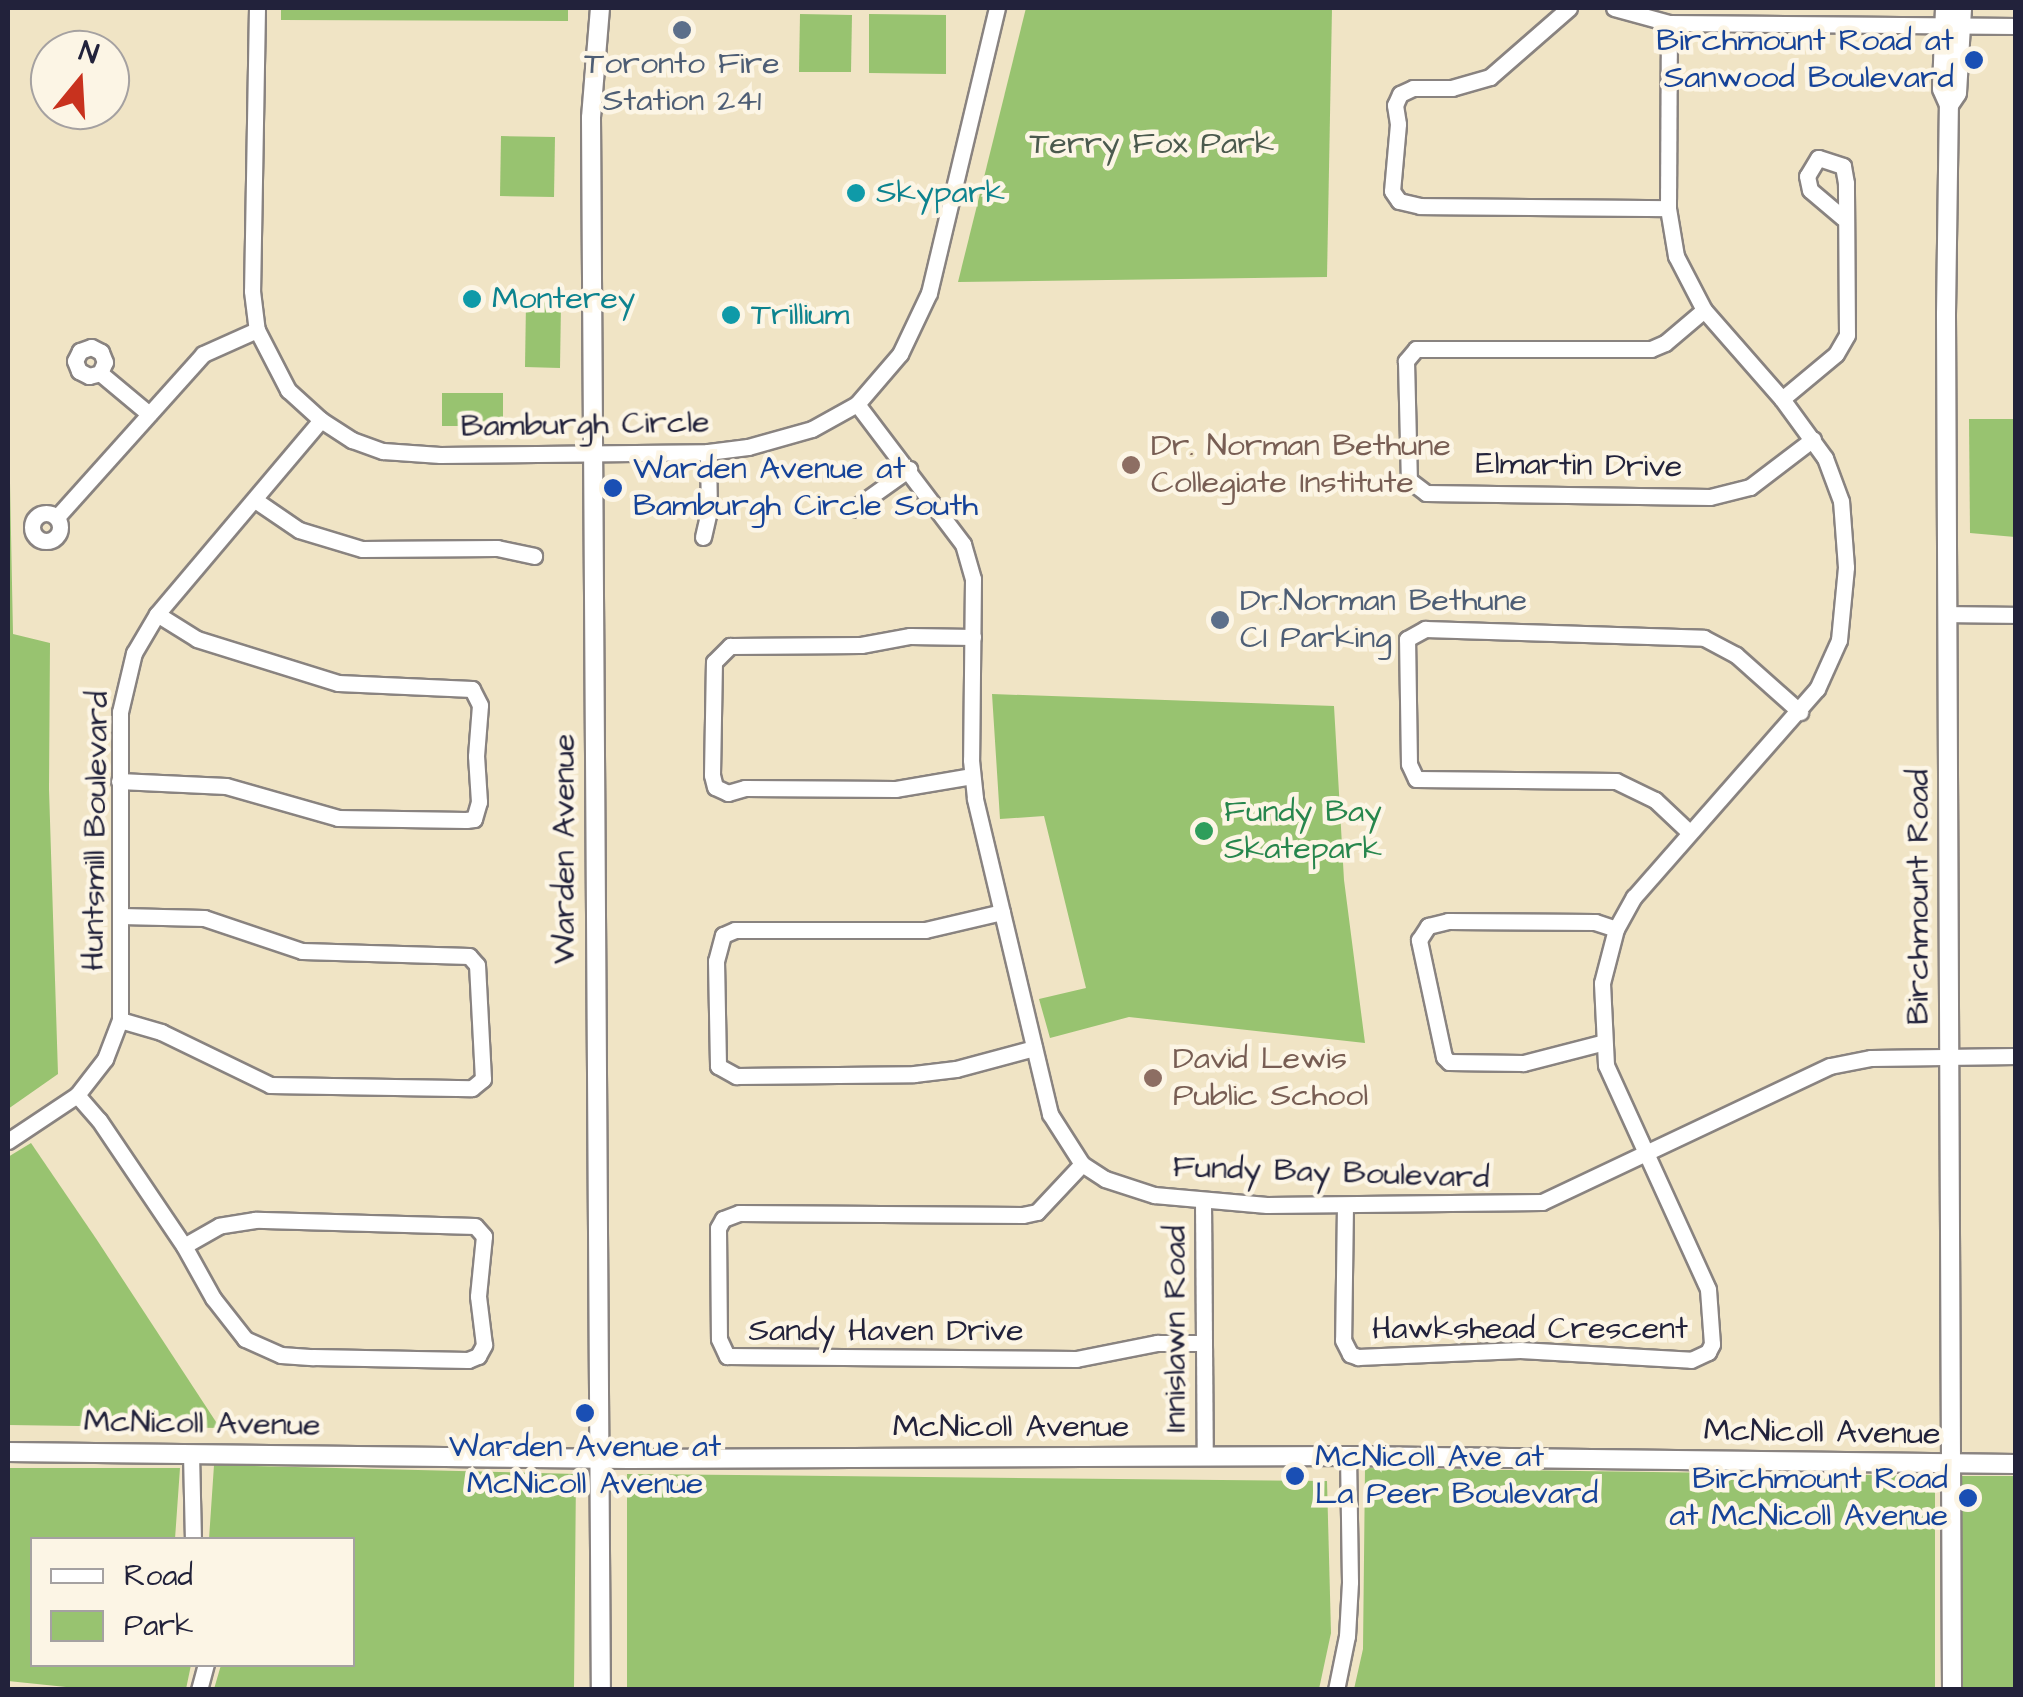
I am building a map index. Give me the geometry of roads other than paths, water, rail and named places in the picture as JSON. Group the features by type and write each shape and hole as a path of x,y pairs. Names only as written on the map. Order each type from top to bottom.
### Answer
{"main road":[{"name":"Warden Avenue","path":"600,8 591,118 601,1690"},
{"name":"Birchmount Road","path":"1952,16 1942,89 1950,104 1952,1690"},
{"name":"McNicoll Avenue","path":"8,1452 600,1458 1348,1456 2016,1464"}],"street":[{"name":"Bamburgh Circle","path":"257,8 252,291 257,330 288,390 321,420 352,440 403,454 708,452 775,442 812,429 857,404 900,354 928,293 997,8"},
{"path":"1569,8 1490,77 1452,88 1413,88 1400,94 1395,106 1398,124 1392,191 1399,201 1420,206 1668,208"},
{"path":"1614,8 1669,23 1952,16 2016,26"},
{"path":"1646,1156 1614,1088 1602,1042 1602,983 1616,929 1647,880 1800,712 1835,652 1846,584 1841,501 1814,438 1704,310 1676,256 1668,208 1669,23"},
{"path":"1782,399 1836,354 1847,335 1843,218"},
{"name":"Elmartin Drive","path":"1704,310 1665,342 1650,349 1416,349 1406,361 1408,480 1426,492 1710,496 1750,487 1814,438"},
{"path":"57,517 208,350 257,330"},
{"path":"100,373 149,414"},
{"path":"857,404 963,544 973,579 972,776 1050,1114 1082,1164"},
{"name":"Huntsmill Boulevard","path":"8,1141 77,1095 101,1066 120,1020 120,712 126,674 157,614 321,420"},
{"path":"702,537 708,512 708,452"},
{"path":"852,509 909,469"},
{"path":"255,500 298,530 362,548 496,548 534,556"},
{"path":"120,781 226,786 338,818 466,820 474,819 479,802 476,756 480,704 472,689 338,683 197,639 157,614"},
{"path":"1948,614 2016,615"},
{"path":"1688,832 1655,800 1616,781 1416,780 1410,764 1408,639 1425,629 1704,638 1736,655 1800,712"},
{"path":"972,776 896,789 745,788 728,792 716,787 712,776 714,670 720,651 730,646 862,645 910,636 973,637"},
{"path":"1002,912 925,930 735,930 723,935 716,962 718,1066 736,1076 914,1074 956,1069 1034,1048"},
{"path":"120,1020 161,1032 270,1085 472,1088 483,1079 477,965 469,956 302,950 204,918 121,916"},
{"path":"1602,1042 1523,1063 1449,1062 1444,1057 1420,940 1428,926 1448,921 1594,922 1616,929"},
{"name":"Fundy Bay Boulevard","path":"1082,1164 1136,1191 1203,1200 1346,1206 1542,1202 1830,1066 1871,1058 2016,1056"},
{"path":"77,1095 99,1120 235,1328 262,1348 312,1357 468,1360 481,1352 484,1338 478,1281 484,1236 475,1226 255,1220 218,1226 184,1246"},
{"name":"Hawkshead Crescent","path":"1346,1206 1343,1340 1350,1354 1358,1358 1520,1350 1636,1359 1700,1358 1712,1344 1708,1289 1646,1156"},
{"name":"Sandy Haven Drive","path":"1082,1164 1037,1212 1023,1215 739,1213 723,1220 718,1228 719,1339 727,1356 1076,1359 1157,1343 1204,1343"},
{"name":"Innislawn Road","path":"1203,1200 1204,1456"},
{"path":"192,1453 193,1537"},
{"path":"1336,1690 1347,1636 1350,1582 1348,1456"}],"place":[{"name":"Toronto Fire Station 241","path":"682,30"},
{"name":"Birchmount Road at Sanwood Boulevard","path":"1974,60"},
{"name":"Skypark","path":"856,193"},
{"name":"Monterey","path":"472,299"},
{"name":"Trillium","path":"731,315"},
{"name":"Dr. Norman Bethune Collegiate Institute","path":"1131,465"},
{"name":"Warden Avenue at Bamburgh Circle South","path":"613,488"},
{"name":"Dr.Norman Bethune CI Parking","path":"1220,620"},
{"name":"Fundy Bay Skatepark","path":"1204,831"},
{"name":"David Lewis Public School","path":"1153,1078"},
{"name":"Warden Avenue at McNicoll Avenue","path":"585,1413"},
{"name":"McNicoll Ave at La Peer Boulevard","path":"1295,1476"},
{"name":"Birchmount Road at McNicoll Avenue","path":"1968,1498"}],"park label":[{"name":"Terry Fox Park","path":"1152,144"}]}
